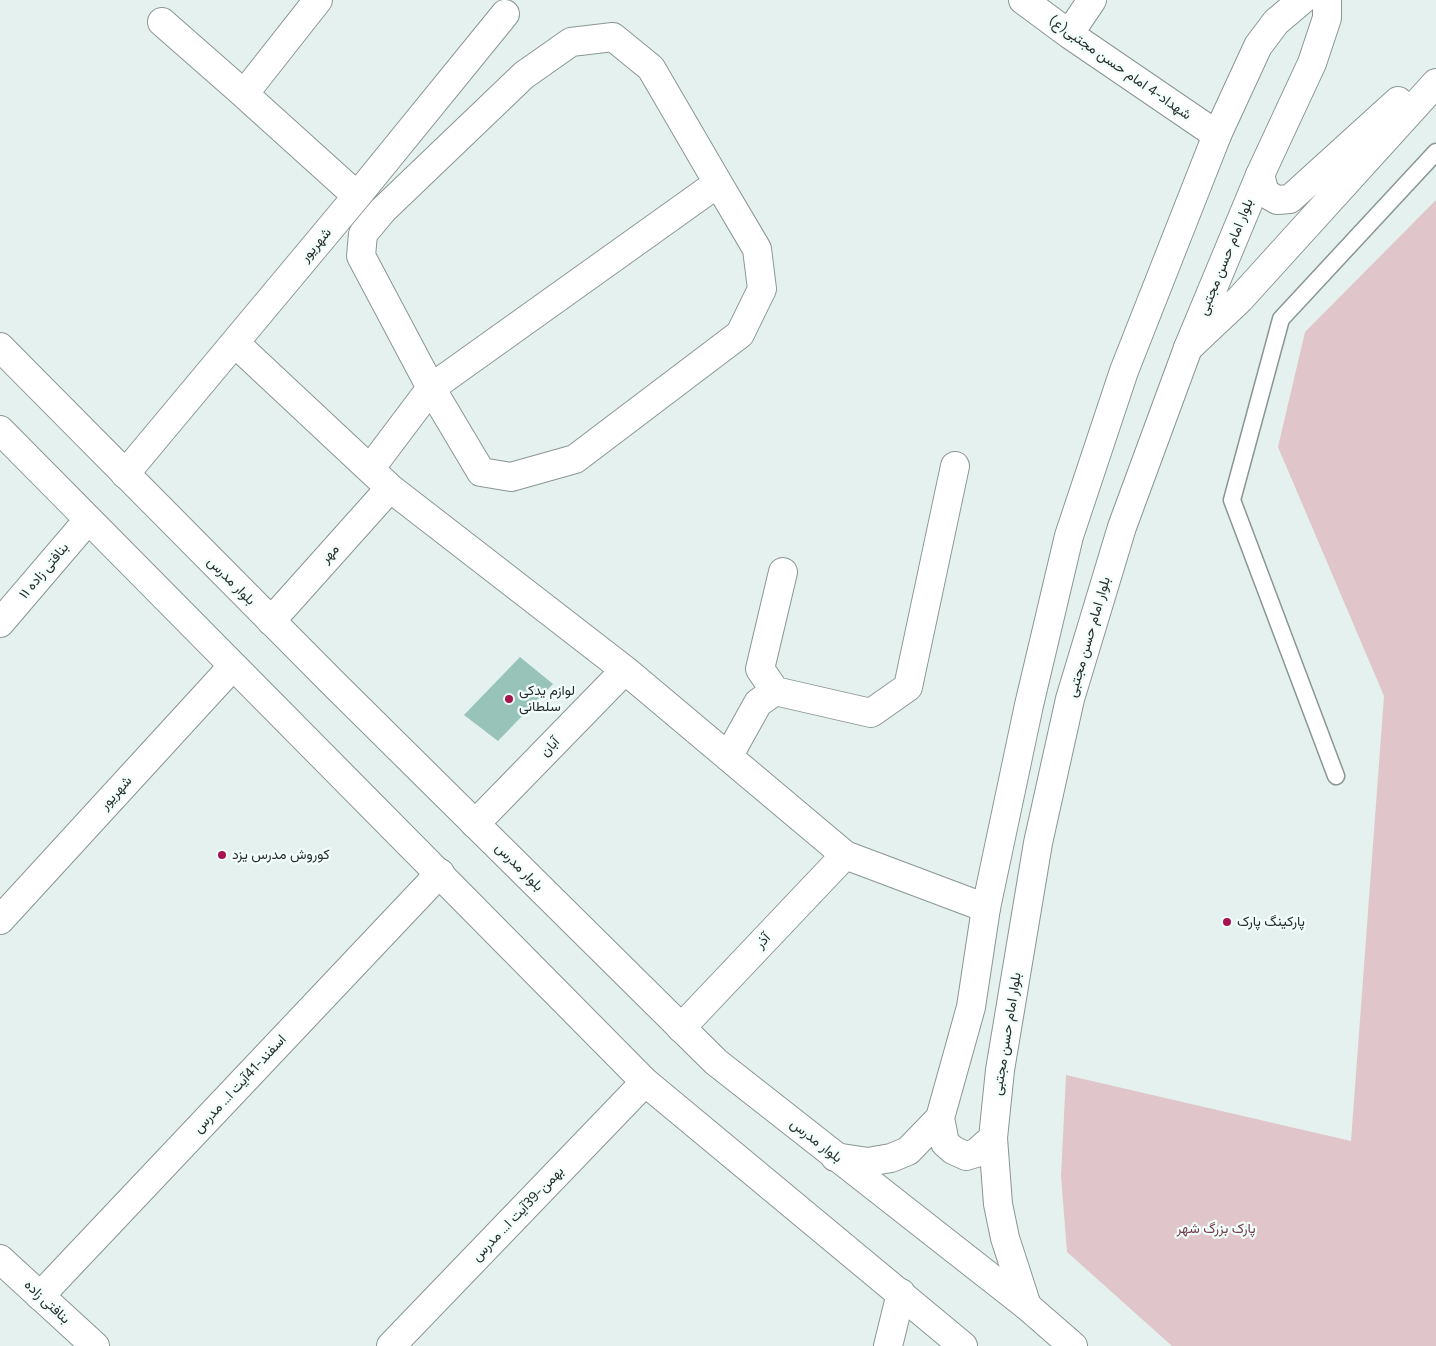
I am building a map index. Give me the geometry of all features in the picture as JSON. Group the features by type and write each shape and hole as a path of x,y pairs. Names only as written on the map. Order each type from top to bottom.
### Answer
{"street":[{"path":"244,94 318,0"},
{"name":"شهداد-4 امام حسن مجتبی(ع)","path":"1023,0 1069,34 1218,136"},
{"path":"1069,34 1092,0"},
{"path":"993,1138 976,1153 966,1156 953,1150 945,1143 940,1118 971,1007 986,908 1029,705 1069,536 1124,370 1218,136 1258,46 1276,22 1302,0"},
{"name":"بلوار امام حسن مجتبی","path":"1027,1306 1005,1238 998,1204 993,1138 1000,1070 1038,843 1070,699 1122,527 1188,348 1260,175 1312,63 1327,18 1327,0"},
{"name":"شهریور","path":"125,474 357,196 505,14"},
{"path":"162,22 357,196"},
{"path":"613,37 651,68 718,183 757,249 762,289 740,334 575,459 510,477 481,472 431,388 360,256 363,234 383,210 524,75 571,42 613,37"},
{"path":"1260,175 1265,193 1277,200 1290,199 1436,66"},
{"path":"1188,348 1240,299 1436,83"},
{"path":"370,469 431,388 718,183"},
{"path":"234,343 390,488 625,670 844,855 986,908"},
{"name":"بلوار مدرس","path":"0,347 271,621 716,1062 1027,1306 1073,1346"},
{"path":"0,430 232,667 440,873 645,1082 963,1346"},
{"path":"783,572 760,669 775,691 871,713 908,687 955,466"},
{"name":"مهر","path":"271,621 390,488"},
{"name":"بنافتی زاده ۱۱","path":"0,623 88,520"},
{"name":"شهریور","path":"0,920 232,667"},
{"name":"آبان","path":"475,824 625,670"},
{"path":"728,757 758,703 775,691"},
{"name":"آذر","path":"681,1028 844,855"},
{"name":"اسفند-41آیت ا... مدرس","path":"40,1296 440,873"},
{"name":"بهمن-39آیت ا... مدرس","path":"390,1346 645,1082"},
{"path":"835,1157 868,1162 891,1158 908,1151 940,1118"},
{"name":"بنافتی زاده","path":"0,1259 95,1346"},
{"path":"888,1346 901,1293"}],"lane":[{"path":"1336,776 1232,500 1281,318 1436,152"}],"green space":[{"name":"پارک بزرگ شهر","path":"1436,200 1436,1346 1172,1346 1067,1252 1061,1176 1066,1075 1351,1141 1384,696 1278,447 1305,332"}],"building":[{"name":"لوازم یدکی سلطانی","path":"520,657 553,684 498,741 464,715"}],"place":[{"name":"لوازم یدکی سلطانی","path":"509,699"},
{"name":"کوروش مدرس یزد","path":"222,855"},
{"name":"پارکینگ پارک","path":"1227,922"}]}
